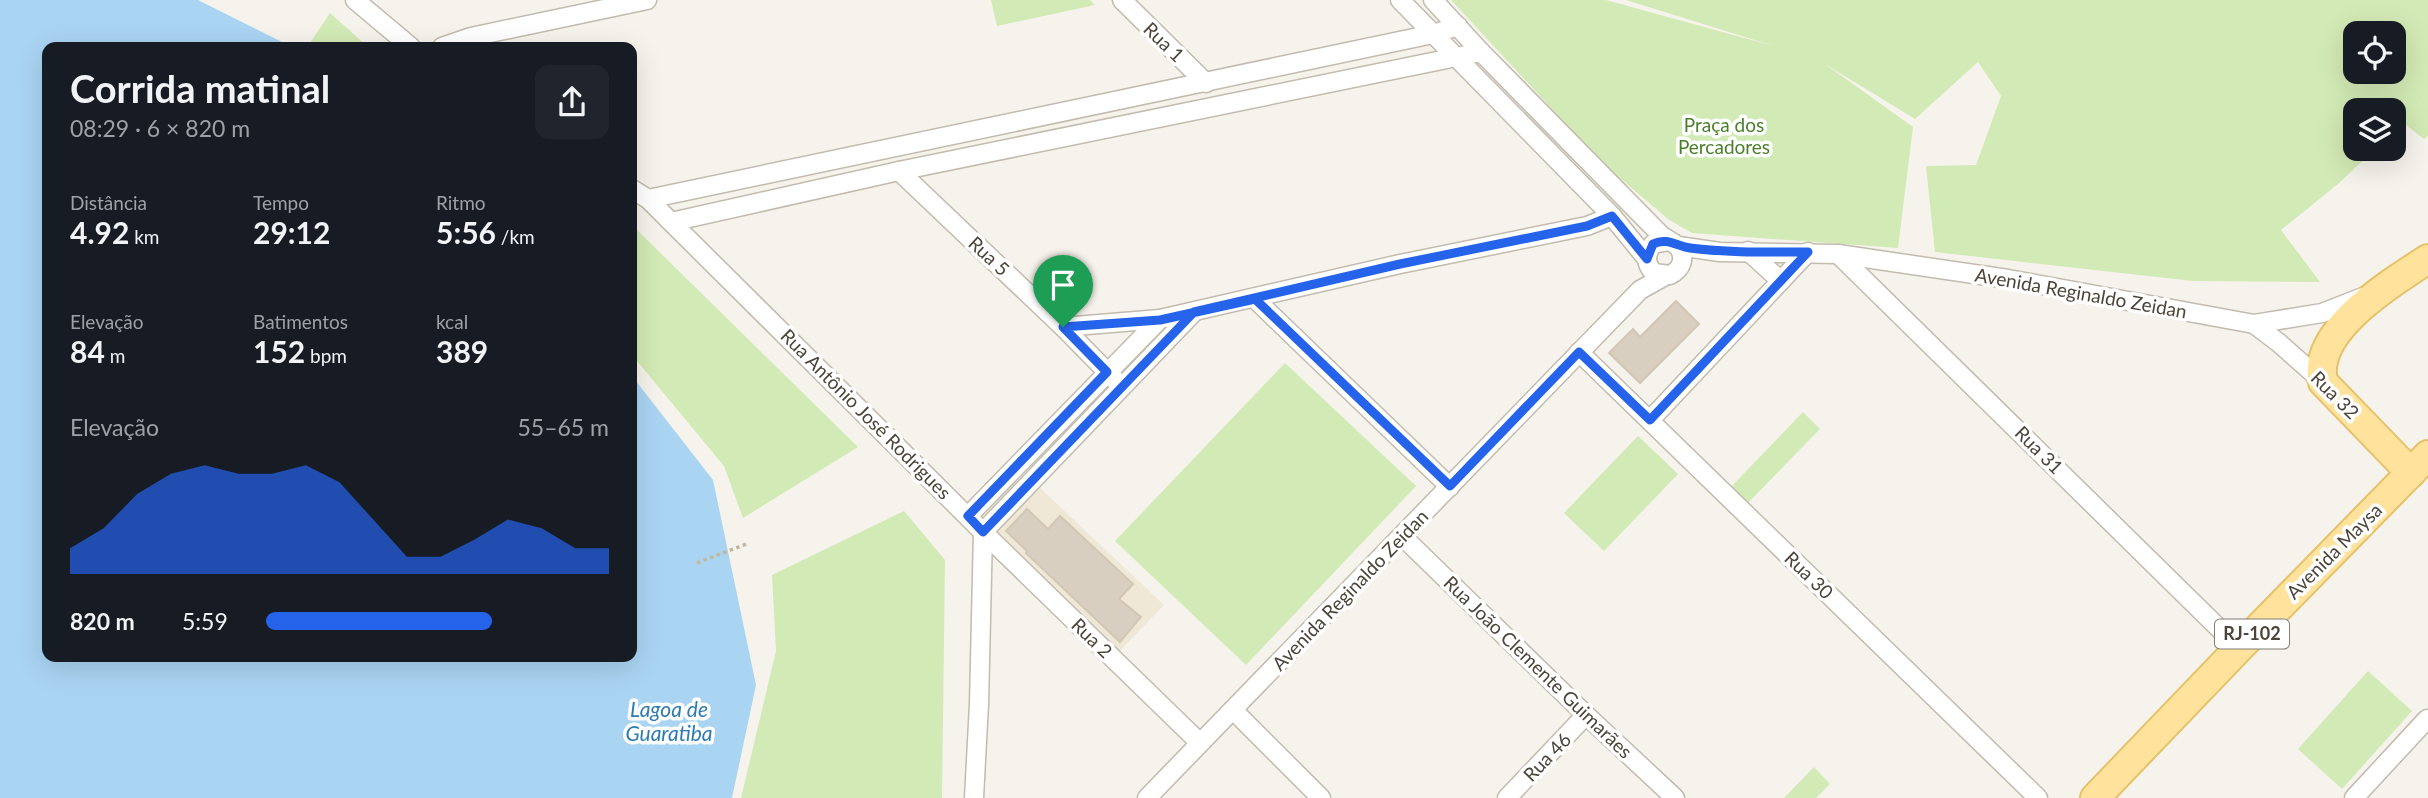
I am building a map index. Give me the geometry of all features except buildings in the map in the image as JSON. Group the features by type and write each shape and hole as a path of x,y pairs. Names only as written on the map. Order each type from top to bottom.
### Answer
{"main road":[{"name":"Avenida Reginaldo Zeidan","path":"2379,292 2428,259"},
{"path":"2323,382 2322,360 2331,340 2379,292"},
{"name":"Rua 32","path":"2323,382 2420,464"},
{"name":"Avenida Maysa","path":"2095,798 2420,464"}],"street":[{"path":"355,0 405,42"},
{"path":"456,42 647,0"},
{"name":"Rua 1","path":"1122,0 1206,83"},
{"path":"1400,0 1605,209 1654,273 1672,272 1682,257 1673,243 1481,52 1433,0"},
{"path":"648,199 1206,83 1433,34 1458,26"},
{"path":"671,222 899,172 1481,52"},
{"name":"Rua 5","path":"899,172 1063,327 1122,387"},
{"path":"1063,327 1160,320 1400,264 1587,226 1605,209 1616,187"},
{"name":"Rua Antônio José Rodrigues","path":"637,192 648,199 983,532"},
{"path":"1647,262 1653,244 1673,243"},
{"name":"Avenida Reginaldo Zeidan","path":"1673,243 1720,252 1838,254 2008,278 2254,324 2322,313 2379,292"},
{"path":"1748,251 1781,281"},
{"name":"Avenida Reginaldo Zeidan","path":"1147,798 1640,290 1672,272 1720,252"},
{"path":"1650,420 1808,252"},
{"name":"Rua 31","path":"1838,254 2239,648"},
{"name":"Avenida Reginaldo Zeidan","path":"1640,290 1647,262"},
{"path":"1255,299 1450,486"},
{"path":"974,798 983,532 1194,312"},
{"path":"968,516 1160,320"},
{"name":"Rua 32","path":"2254,324 2279,342 2323,382"},
{"name":"Rua 30","path":"1579,352 2038,798"},
{"name":"Rua 2","path":"983,532 1200,743"},
{"name":"Rua João Clemente Guimarães","path":"1402,536 1675,798"},
{"path":"1233,710 1321,798"},
{"name":"Rua 46","path":"1507,798 1586,715"},
{"path":"2354,798 2427,719"}],"path":[{"path":"696,563 749,543"}],"shaded area":[{"path":"1036,484 1164,605 1118,653 991,532"}],"green space":[{"path":"991,0 1090,0 1095,5 997,26"},
{"name":"Praça dos Percadores","path":"1451,0 1606,0 1777,47 1626,0 2428,0 2428,136 2424,139 2406,125 2406,98 2343,98 2343,161 2362,161 2281,230 2320,282 2193,281 1935,252 1926,166 1976,165 2001,96 1978,62 1915,119 1825,64 1913,127 1898,248 1692,233 1668,219 1601,162"},
{"path":"330,13 362,42 311,42"},
{"path":"637,230 858,447 743,518 724,466 637,361"},
{"path":"1285,363 1416,486 1246,665 1115,541"},
{"path":"1803,412 1820,429 1745,506 1728,490"},
{"path":"1638,436 1678,474 1604,551 1564,513"},
{"path":"904,511 945,560 942,798 741,798 776,651 772,575"},
{"path":"2368,671 2412,711 2342,789 2298,749"},
{"path":"1814,767 1830,784 1816,798 1784,798"}],"water":[{"name":"Lagoa de Guaratiba","path":"0,0 198,0 282,42 42,42 42,662 637,662 637,382 713,480 756,685 732,798 0,798"}],"route":[{"path":"1063,327 1107,372 968,516 983,532 1194,312 1400,264 1587,226 1612,216 1647,259 1647,253 1653,244 1664,241 1678,246 1720,252 1808,252 1650,420 1579,352 1450,486 1255,299 1194,312 1160,320 1063,327"}]}
